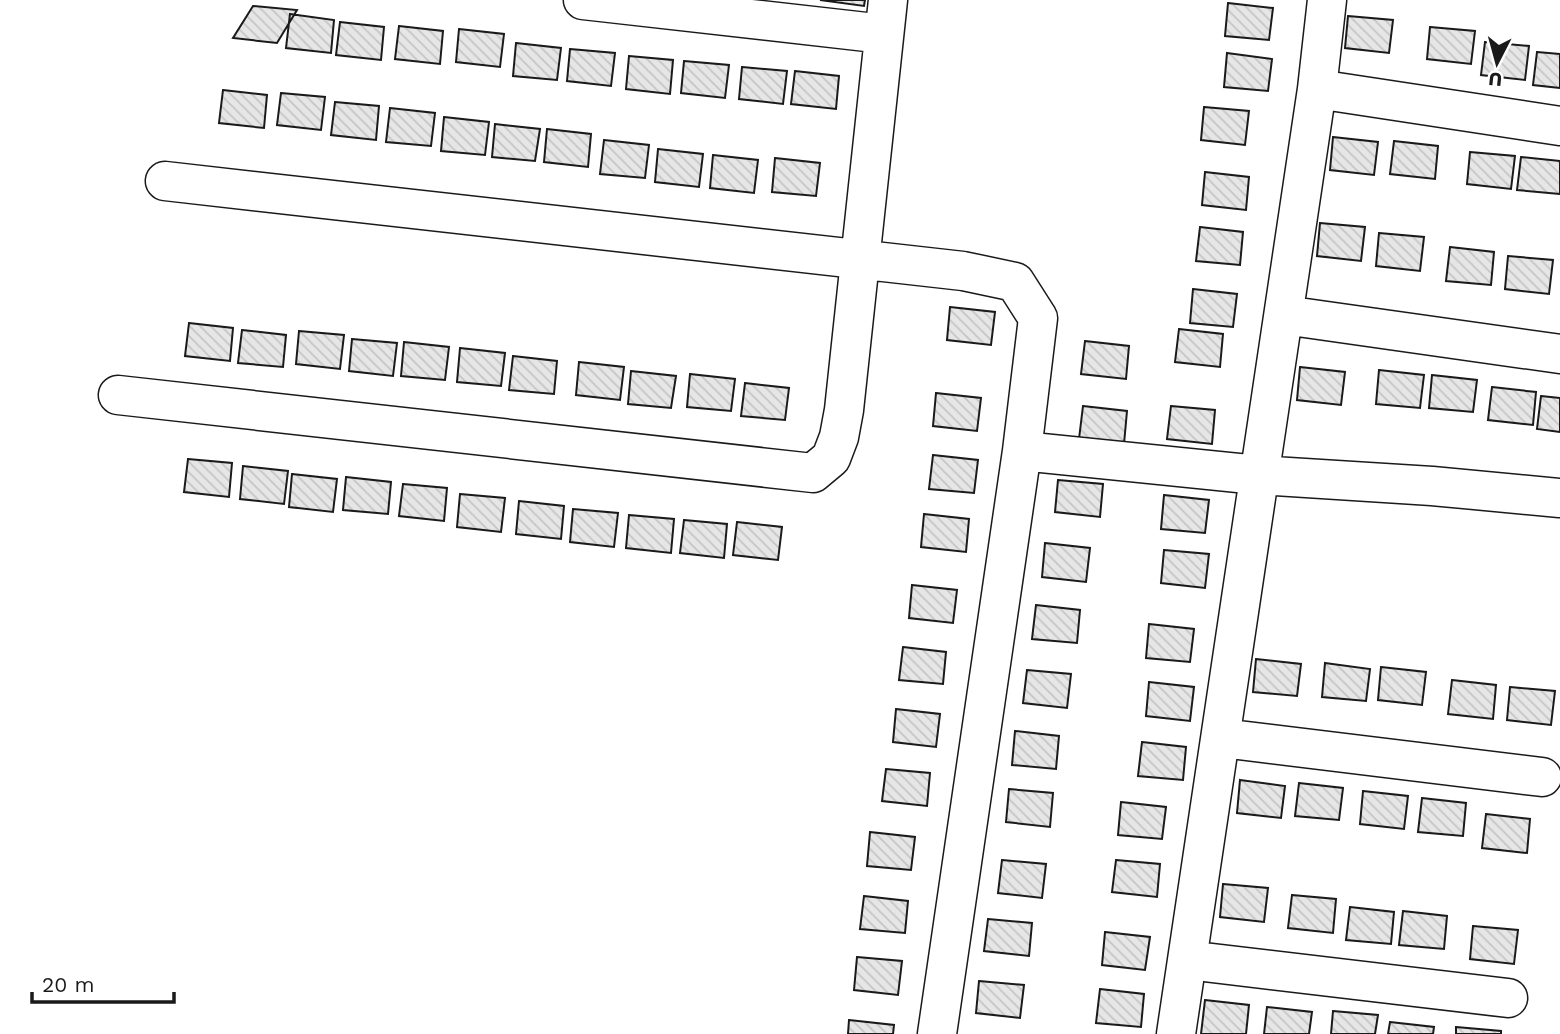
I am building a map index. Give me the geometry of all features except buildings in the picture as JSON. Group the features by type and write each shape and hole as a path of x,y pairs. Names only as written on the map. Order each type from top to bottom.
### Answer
{"street":[{"path":"118,395 813,473 831,458 839,437 844,410 886,17 583,0"},
{"path":"1176,1034 1284,315 1317,89 1327,0"},
{"path":"1317,89 1560,126"},
{"path":"165,181 962,271 1015,282 1038,318 1022,451 937,1034"},
{"path":"1284,315 1560,354"},
{"path":"1022,451 1258,475 1432,486 1560,498"},
{"path":"1222,738 1542,777"},
{"path":"1187,960 1508,998"}]}
